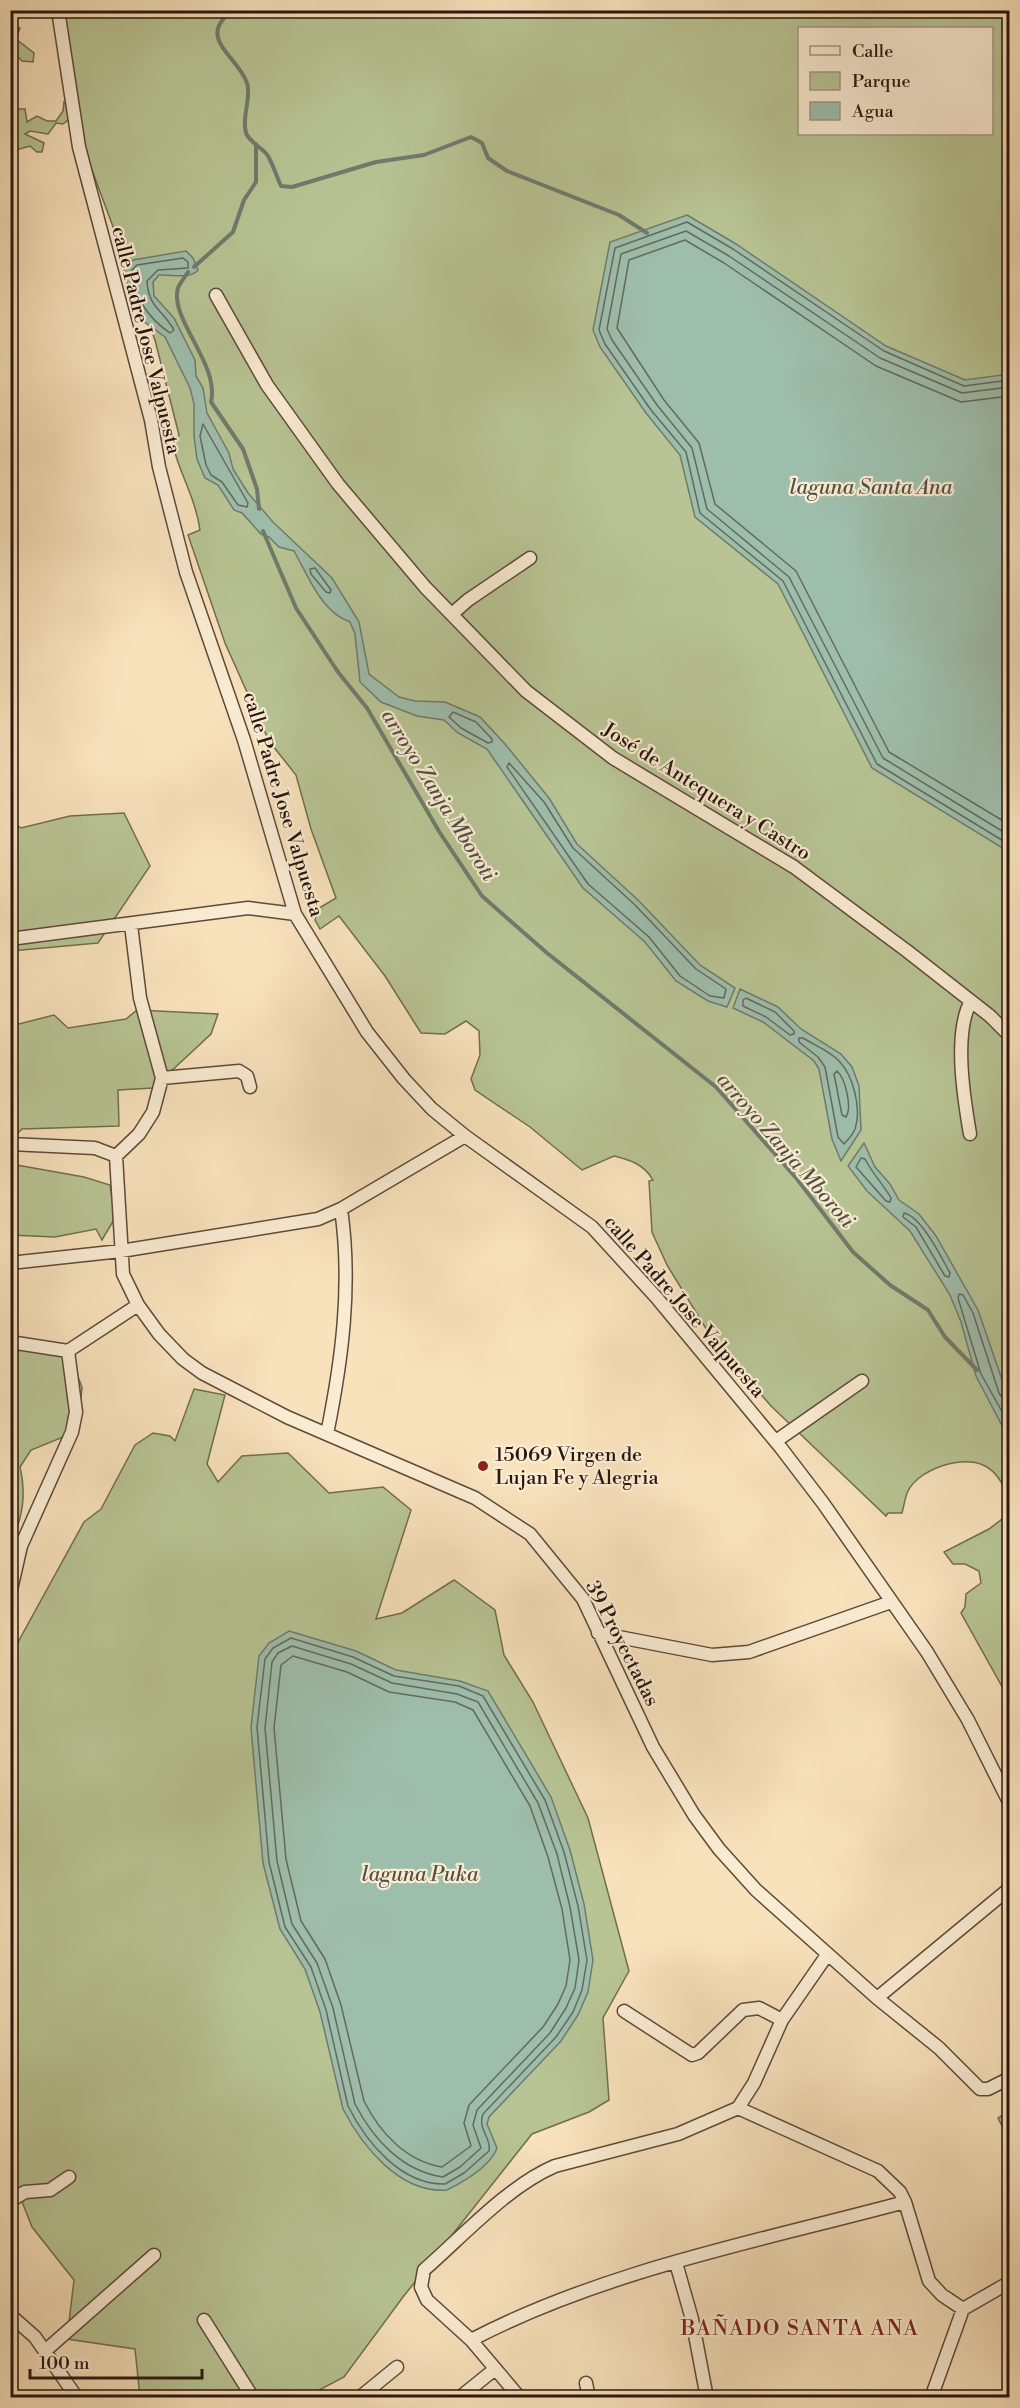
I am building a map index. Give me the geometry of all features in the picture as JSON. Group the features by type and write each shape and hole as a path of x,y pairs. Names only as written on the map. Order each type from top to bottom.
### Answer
{"street":[{"name":"calle Padre Jose Valpuesta","path":"58,10 79,147 151,420 159,467 183,561 238,719 294,914 367,1032 432,1109 465,1136 592,1227 656,1298 776,1442 823,1503 927,1652 968,1720 1010,1804"},
{"name":"José de Antequera y Castro","path":"216,295 267,385 338,484 452,614 526,691 614,758 794,867 971,1001 1010,1036"},
{"path":"452,614 468,600 530,558"},
{"path":"10,939 132,925 147,920 248,908 294,914"},
{"path":"10,1144 95,1148 116,1156 139,1134 153,1112 162,1078 140,998 132,925"},
{"path":"970,1134 964,1098 963,1039 965,1014 971,1001"},
{"path":"162,1078 239,1071 247,1076 250,1087"},
{"path":"10,1263 122,1251 318,1219 341,1209 465,1136"},
{"name":"39 Proyectadas","path":"116,1156 123,1274 138,1305 159,1334 183,1359 202,1373 261,1404 476,1498 501,1512 530,1534 583,1599 653,1747 694,1815 756,1890 827,1955 939,2048 984,2090 1010,2078"},
{"path":"327,1434 341,1356 345,1307 341,1209"},
{"path":"10,1342 68,1351 138,1305"},
{"path":"10,1594 21,1546 72,1432 76,1412 68,1351"},
{"path":"776,1442 862,1381"},
{"path":"598,1633 712,1655 749,1652 891,1602"},
{"path":"877,1998 1010,1888"},
{"path":"520,2397 471,2340 423,2294 421,2282 424,2270 512,2193 540,2172 555,2166 678,2134 738,2108 753,2083 782,2020 827,1955"},
{"path":"624,2011 692,2055 698,2053 743,2010 759,2008 782,2020"},
{"path":"738,2108 878,2171 900,2192 905,2202 929,2280 942,2295 963,2309"},
{"path":"10,2201 25,2192 50,2190 69,2177"},
{"path":"471,2340 532,2311 640,2272 905,2202"},
{"path":"45,2351 154,2255"},
{"path":"675,2263 692,2319 707,2397"},
{"path":"931,2397 963,2309 1010,2282"},
{"path":"10,2315 35,2337 77,2397"},
{"path":"204,2320 253,2397"},
{"path":"359,2397 397,2367"},
{"path":"459,2397 495,2369"},
{"path":"586,2383 589,2397"}],"green space":[{"path":"64,11 1009,11 1009,1497 999,1479 988,1468 974,1462 953,1463 921,1476 908,1491 902,1513 888,1513 886,1516 771,1406 710,1335 667,1265 652,1232 649,1181 653,1180 645,1170 631,1161 614,1156 582,1170 530,1127 475,1090 471,1079 480,1055 479,1031 466,1021 445,1034 421,1033 385,976 339,916 320,929 315,920 316,910 336,898 311,829 296,775 269,741 225,643 188,535 200,530 195,508 173,446 179,435 155,340 79,135 68,120 63,124 56,123 48,134 30,131 25,134 44,143 42,152 37,152 30,146 16,150 11,147 11,109 25,109 27,122 37,116 47,121 56,121 63,111 64,102 76,112"},
{"path":"11,23 20,28 16,39 34,53 33,62 22,61 13,52"},
{"path":"124,813 150,866 98,943 11,951 10,820 21,828 70,816"},
{"path":"137,1010 218,1014 211,1034 153,1088 118,1090 119,1126 22,1129 11,1140 11,1026 54,1015 68,1028 126,1019"},
{"path":"11,1164 84,1177 110,1185 115,1218 102,1240 96,1229 55,1237 11,1235"},
{"path":"21,1342 71,1359 82,1387 78,1431 31,1450 20,1467 23,1487 22,1506 11,1545 11,1344"},
{"path":"194,1389 225,1395 207,1464 218,1482 242,1456 288,1453 329,1493 383,1487 411,1510 376,1619 402,1613 454,1580 495,1610 504,1655 533,1702 588,1818 629,1971 603,2018 609,2100 589,2112 532,2134 403,2297 344,2377 306,2397 140,2397 135,2349 67,2339 74,2280 32,2227 21,2199 11,2199 11,1655 84,1522 101,1509 135,1445 153,1433 170,1436 175,1441"},
{"path":"1009,1502 1009,1699 961,1613 965,1607 966,1594 981,1583 979,1571 965,1564 953,1564 944,1552 989,1529 1006,1516"},
{"path":"1009,2111 1009,2140 998,2118"}],"water":[{"name":"laguna Santa Ana","path":"687,215 736,244 886,346 965,380 1009,374 1009,852 872,768 778,584 695,517 680,455 646,413 600,347 593,330 610,242"},
{"path":"186,251 193,258 198,270 185,276 159,275 153,282 154,296 174,318 195,360 196,376 203,388 207,413 229,453 233,469 248,493 273,522 332,578 359,622 369,674 399,697 415,701 445,702 480,717 549,798 577,844 639,901 700,965 735,988 727,1007 708,1001 676,981 645,942 583,888 487,749 458,733 444,720 417,716 381,702 360,682 355,634 350,622 340,617 323,602 294,551 279,547 269,537 261,534 242,513 234,510 218,485 205,478 197,459 194,404 190,388 165,337 143,321 131,298 124,269 133,260"},
{"path":"740,989 778,1007 801,1029 841,1054 852,1067 859,1086 861,1130 841,1161 832,1139 819,1069 814,1061 763,1022 733,1008"},
{"path":"864,1143 875,1167 890,1184 899,1200 919,1214 936,1236 978,1310 1009,1400 1009,1439 976,1376 961,1322 950,1295 910,1231 867,1191 848,1166"},
{"name":"laguna Puka","path":"289,1631 356,1651 396,1670 460,1681 488,1691 551,1797 570,1850 584,1904 593,1960 588,1992 578,2015 561,2041 489,2117 487,2124 497,2148 494,2155 476,2173 447,2190 430,2189 398,2176 372,2152 351,2123 343,2109 320,2012 305,1969 280,1929 263,1863 251,1728 259,1656 269,1643"}],"waterway":[{"path":"233,10 222,20 218,29 218,38 247,83 246,133 268,156 281,186 292,187 376,162 424,155 471,137 482,143 488,158 507,171 619,215 647,233"},
{"name":"arroyo Zanja Mboroti","path":"194,267 233,232 244,200 256,182 256,144"},
{"name":"arroyo Zanja Mboroti","path":"188,272 178,288 177,300 181,314 208,373 212,387 211,402 243,449 257,489 259,509"},
{"name":"arroyo Zanja Mboroti","path":"263,531 296,608 338,672 367,708 440,833 482,896 547,953 716,1087 797,1179 853,1252 890,1285 928,1310 945,1337 977,1370"}],"place":[{"name":"15069 Virgen de Lujan Fe y Alegria","path":"483,1466"}],"district":[{"name":"BAÑADO SANTA ANA","path":"800,2328"}]}
